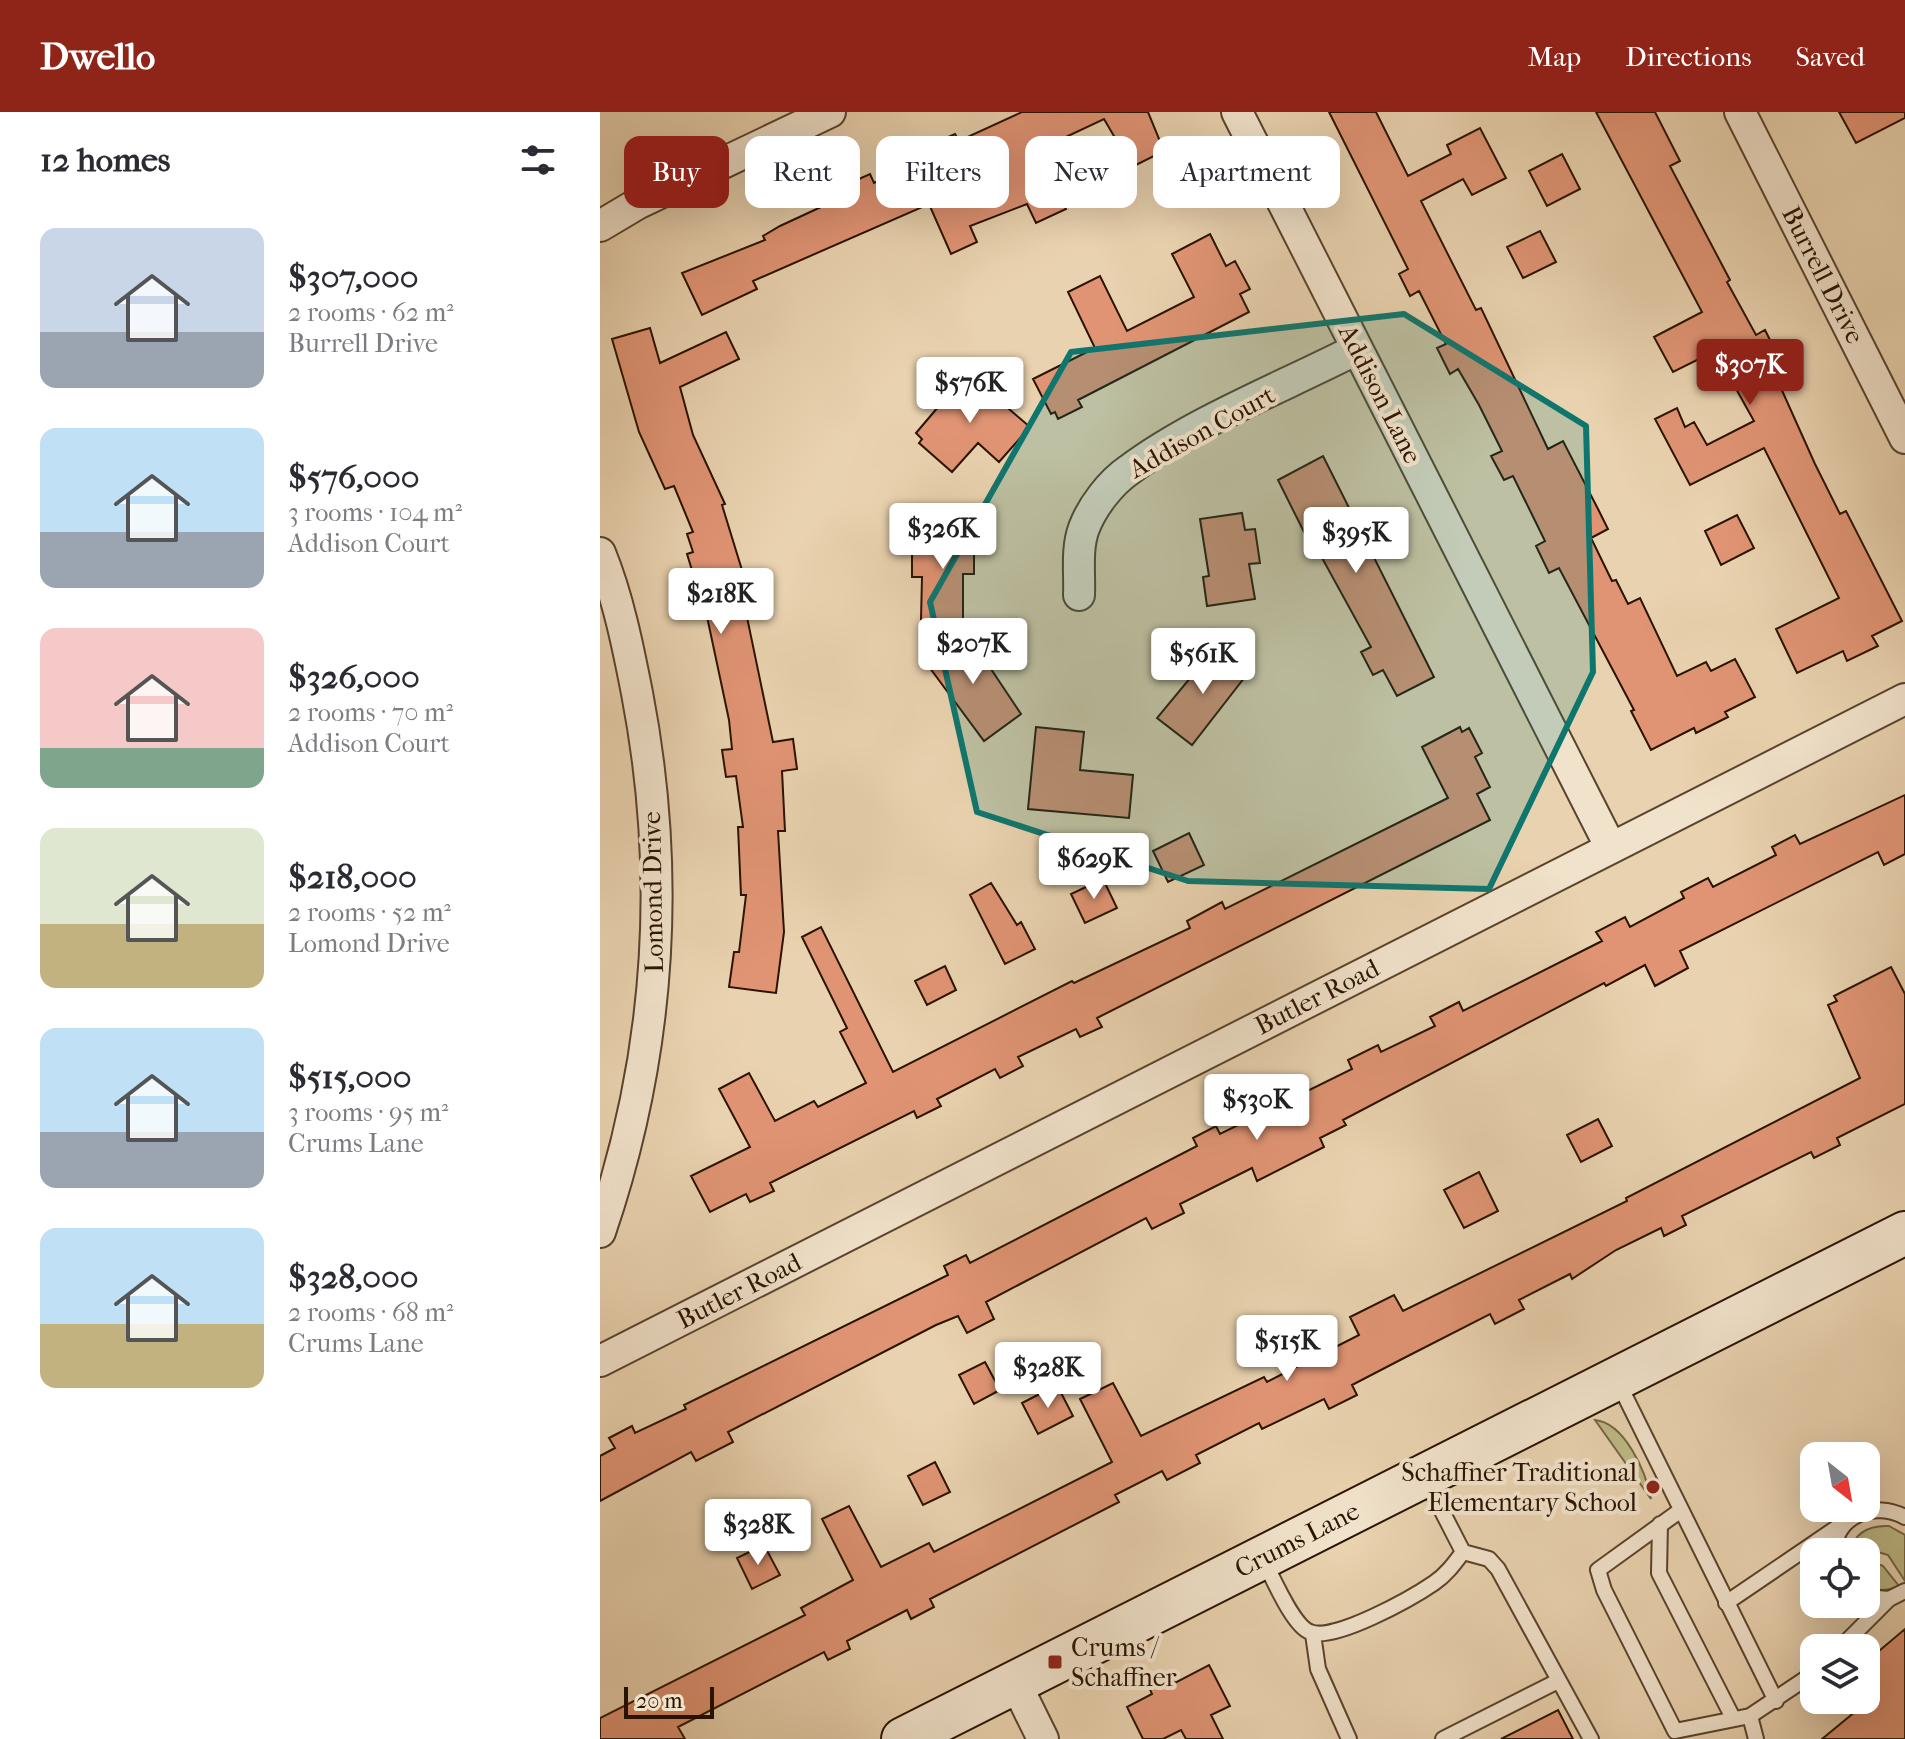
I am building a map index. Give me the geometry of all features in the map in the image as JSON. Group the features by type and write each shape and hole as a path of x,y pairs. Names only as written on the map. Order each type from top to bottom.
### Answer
{"main road":[{"name":"Crums Lane","path":"903,1739 1905,1233"}],"street":[{"path":"600,226 637,204 830,112"},
{"name":"Addison Lane","path":"1237,112 1611,848"},
{"name":"Burrell Drive","path":"1740,112 1905,438"},
{"name":"Addison Court","path":"1079,595 1080,541 1085,525 1103,496 1126,471 1169,444 1357,349"},
{"name":"Lomond Drive","path":"600,553 629,648 649,753 658,878 653,1006 643,1071 622,1168 600,1232"},
{"name":"Butler Road","path":"600,1361 1905,699"},
{"path":"1015,1682 1043,1739"}],"lane":[{"path":"1617,1379 1776,1701"},
{"path":"1424,1476 1463,1552 1489,1559 1498,1569 1591,1739"},
{"path":"1880,1509 1905,1517"},
{"path":"1681,1510 1598,1570 1604,1590 1675,1731 1750,1716 1800,1683"},
{"path":"1726,1603 1845,1522"},
{"path":"1660,1524 1659,1573 1733,1718"},
{"path":"1306,1630 1348,1628 1433,1584 1451,1569 1463,1552"},
{"path":"1261,1557 1306,1630 1318,1669 1349,1739"},
{"path":"1854,1634 1889,1599 1905,1591"},
{"path":"1880,1598 1889,1599"},
{"path":"1443,1739 1558,1681"},
{"path":"1750,1716 1756,1739"}],"highlighted area":[{"path":"1404,314 1586,426 1593,672 1489,889 1188,881 977,812 930,602 1071,352"}],"shaded area":[{"path":"1595,1420 1606,1423 1625,1439 1639,1463 1651,1499"},
{"path":"1889,1526 1905,1535 1905,1581 1888,1555 1880,1553 1880,1538 1856,1538 1875,1527"},
{"path":"1880,1565 1899,1586 1880,1590"}],"building":[{"path":"1022,112 1148,112 1158,136 1153,136 1153,156 1137,164 1137,136 1114,136 1104,119 1068,136 1025,136 1025,205 970,226 977,242 951,254 931,208 1009,208 1009,136 970,136"},
{"path":"1329,112 1376,112 1408,176 1451,154 1447,145 1480,128 1506,178 1472,195 1463,179 1421,201 1476,310 1481,308 1548,449 1563,441 1598,509 1608,529 1591,538 1612,581 1616,580 1628,604 1640,598 1677,676 1706,662 1711,671 1735,659 1755,697 1725,712 1728,717 1696,733 1694,728 1651,750 1631,711 1634,710 1559,568 1549,573 1536,546 1545,541 1513,476 1504,480 1491,456 1502,451 1458,369 1450,374 1437,348 1446,344 1419,291 1410,296 1399,274 1408,269"},
{"path":"1596,112 1655,112 1680,161 1670,166 1756,335 1765,330 1776,352 1767,357 1815,464 1840,514 1846,511 1902,621 1872,636 1878,646 1847,661 1843,651 1797,673 1776,629 1839,598 1764,448 1690,485 1655,419 1677,408 1685,427 1694,422 1707,445 1754,421 1715,351 1673,372 1654,337 1702,312"},
{"path":"1839,112 1905,112 1905,118 1856,143"},
{"path":"1562,154 1580,189 1547,206 1529,171"},
{"path":"870,174 876,208 920,208 753,281 757,289 702,315 682,273 765,240 763,236 819,208 860,208 860,178"},
{"path":"1029,208 1066,208 1066,209 1036,223"},
{"path":"1540,231 1556,262 1523,278 1507,247"},
{"path":"1210,234 1226,266 1235,261 1250,289 1240,294 1249,312 1078,400 1082,407 1058,419 1055,412 1051,414 1033,379 1095,348 1068,292 1100,276 1127,331 1194,297 1172,254"},
{"path":"650,328 660,363 726,332 739,359 680,387 693,435 725,504 722,505 750,596 743,598 773,742 793,739 797,769 782,771 785,831 778,831 784,932 776,993 729,987 734,952 739,952 746,895 741,895 738,827 743,827 736,776 726,777 722,750 732,749 729,720 702,593 699,593 687,554 693,552 687,534 693,532 674,486 665,489 639,432 612,339"},
{"path":"967,373 1030,427 999,462 978,443 952,472 919,443 922,439 916,433"},
{"path":"1323,456 1434,677 1397,696 1383,670 1373,675 1361,652 1371,647 1321,556 1317,558 1278,480"},
{"path":"1242,513 1245,530 1255,529 1260,563 1249,564 1255,599 1207,606 1203,577 1209,576 1200,519"},
{"path":"1737,515 1754,548 1721,565 1705,531"},
{"path":"922,523 964,524 964,549 974,550 974,574 963,574 963,620 921,620 922,577 912,577 912,552 922,552"},
{"path":"965,630 1021,714 984,741 924,660"},
{"path":"1215,648 1248,673 1192,745 1157,718"},
{"path":"1036,727 1084,732 1080,770 1133,775 1129,818 1028,809"},
{"path":"1460,727 1462,732 1469,728 1482,753 1475,757 1490,787 1477,794 1490,820 1097,1018 1102,1027 1080,1037 1076,1029 1018,1057 1023,1066 1000,1078 995,1069 937,1099 941,1106 917,1118 914,1111 770,1183 774,1191 750,1202 746,1194 710,1212 691,1176 750,1147 719,1089 749,1073 775,1121 814,1101 818,1107 866,1083 840,1032 847,1028 802,937 821,927 893,1072 1072,981 1074,983 1190,928 1187,921 1222,902 1225,909 1448,798 1422,747"},
{"path":"1905,795 1905,854 1884,865 1878,852 1680,951 1688,968 1655,986 1645,965 1606,986 1604,983 1343,1120 1346,1125 1320,1138 1324,1147 1257,1181 1252,1168 1180,1204 1184,1213 1152,1229 1146,1218 986,1302 994,1319 967,1333 958,1316 936,1325 728,1432 733,1442 696,1461 691,1452 600,1501 600,1456 615,1448 609,1438 632,1426 635,1433 686,1409 684,1405 948,1275 944,1266 966,1255 970,1263 1197,1146 1193,1138 1216,1126 1220,1134 1352,1069 1348,1060 1378,1045 1381,1052 1435,1026 1430,1017 1459,1002 1463,1011 1602,941 1596,932 1625,917 1630,927 1684,898 1681,892 1708,878 1713,887 1776,855 1772,847 1795,835 1800,844"},
{"path":"1189,833 1204,865 1168,882 1153,851"},
{"path":"1103,879 1117,908 1085,923 1071,894"},
{"path":"991,883 1017,925 1021,922 1035,949 1005,964 970,895"},
{"path":"945,966 956,990 927,1005 915,981"},
{"path":"1891,967 1905,994 1905,1104 1837,1138 1840,1145 1814,1158 1811,1152 1682,1216 1686,1225 1664,1236 1661,1228 1616,1250 1572,1279 1570,1274 1519,1300 1524,1309 1495,1324 1490,1314 1404,1358 1352,1385 1357,1395 1329,1409 1324,1399 1262,1429 1259,1423 1196,1455 1200,1463 1167,1480 1162,1471 1115,1495 1119,1502 930,1599 934,1607 911,1619 907,1610 847,1641 850,1649 828,1660 824,1652 678,1727 685,1739 600,1739 600,1718 805,1615 801,1608 853,1580 822,1519 849,1506 881,1567 929,1543 934,1552 1112,1462 1080,1399 1113,1383 1141,1436 1264,1377 1267,1382 1359,1335 1350,1317 1394,1295 1403,1311 1627,1201 1626,1198 1860,1078 1828,1005 1837,1001 1834,996"},
{"path":"1598,1119 1612,1146 1581,1162 1567,1135"},
{"path":"1479,1172 1498,1211 1464,1228 1444,1190"},
{"path":"985,1362 1000,1390 974,1404 959,1375"},
{"path":"1057,1385 1073,1416 1038,1434 1022,1403"},
{"path":"935,1462 950,1492 923,1505 908,1476"},
{"path":"764,1545 780,1575 752,1589 737,1558"},
{"path":"1905,1629 1905,1739 1822,1739 1852,1714 1880,1714 1880,1650"},
{"path":"1209,1665 1230,1706 1211,1715 1223,1739 1186,1739 1181,1730 1163,1739 1143,1739 1127,1707 1152,1694 1149,1687 1171,1676 1175,1683"},
{"path":"1558,1710 1573,1739 1501,1739"}],"place":[{"name":"Schaffner Traditional Elementary School","path":"1653,1487"},
{"name":"Crums / Schaffner","path":"1055,1662"}]}
